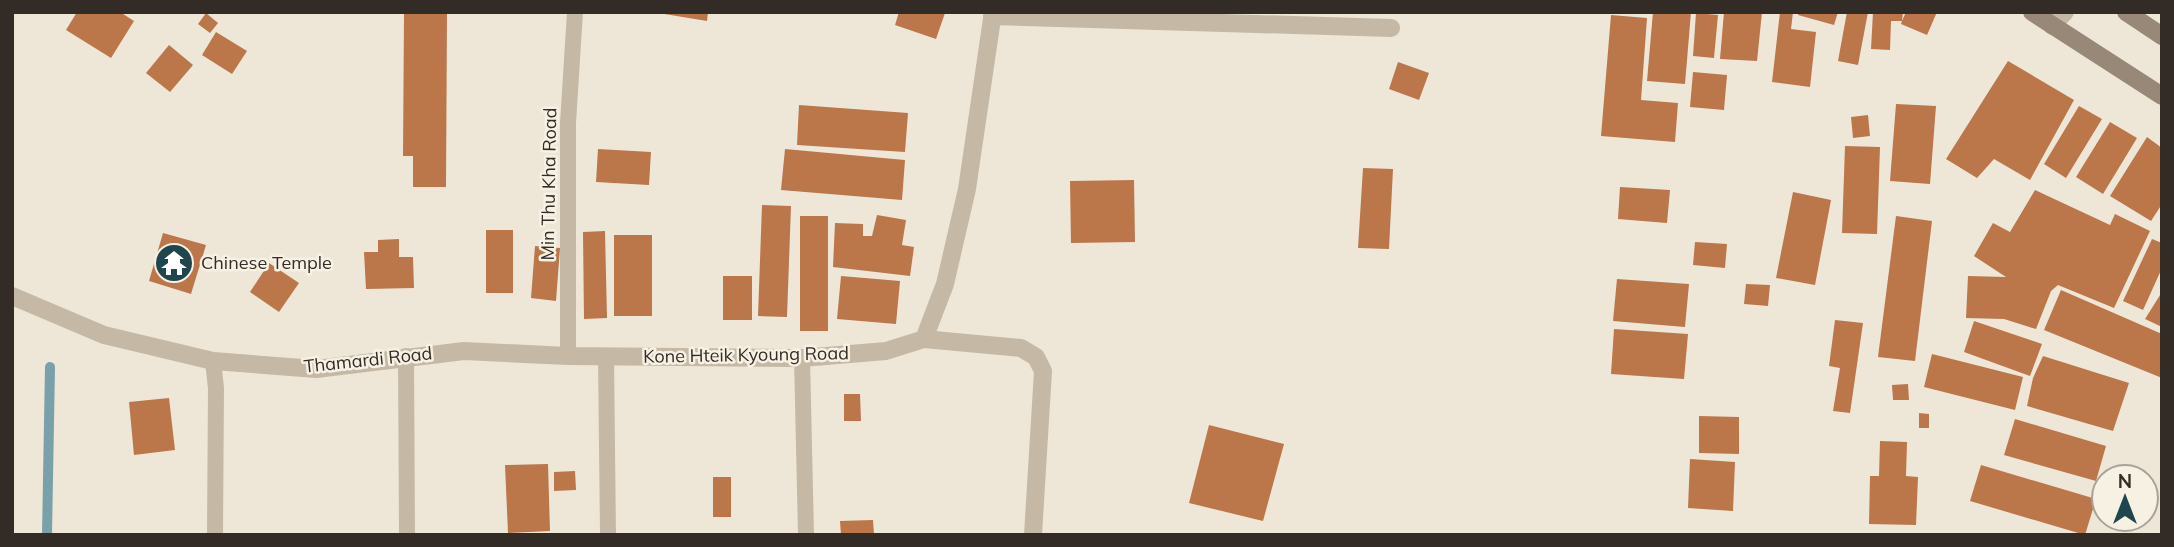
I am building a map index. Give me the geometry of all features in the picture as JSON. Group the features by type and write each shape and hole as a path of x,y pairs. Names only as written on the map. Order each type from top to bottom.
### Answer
{"main road":[{"path":"2032,12 2058,19 2162,96"},
{"path":"2126,12 2162,36"}],"street":[{"path":"1033,535 1044,372 1036,357 1021,348 924,339 945,284 967,189 993,14 1391,28"},
{"name":"Thamardi Road","path":"12,296 104,335 214,361 316,369 464,351 568,356"},
{"name":"Kone Hteik Kyoung Road","path":"568,356 802,358 886,351 924,339"}],"lane":[{"name":"Min Thu Kha Road","path":"568,356 568,123 575,12"},
{"path":"406,356 407,535"},
{"path":"606,357 608,535"},
{"path":"802,358 806,535"},
{"path":"214,361 215,535"}],"building":[{"path":"77,12 120,12 134,21 111,58 66,30"},
{"path":"404,12 447,12 446,187 413,187 413,156 403,156"},
{"path":"652,12 708,12 707,21"},
{"path":"899,12 945,13 936,39 895,25"},
{"path":"1653,12 1691,12 1685,84 1647,81"},
{"path":"1724,12 1762,12 1757,61 1720,59"},
{"path":"1780,12 1793,12 1791,29 1816,32 1810,87 1772,82"},
{"path":"1799,12 1838,12 1834,25 1798,15"},
{"path":"1847,12 1868,12 1858,65 1838,61"},
{"path":"1873,12 1903,12 1902,21 1891,21 1890,50 1871,49"},
{"path":"1906,12 1937,12 1927,35 1901,24"},
{"path":"206,13 218,23 210,33 198,24"},
{"path":"1696,13 1718,15 1714,58 1693,56"},
{"path":"1611,15 1647,18 1641,100 1678,103 1675,142 1601,136"},
{"path":"216,32 247,51 232,74 202,55"},
{"path":"169,45 193,65 170,92 146,73"},
{"path":"2008,61 2074,100 2030,180 1994,159 1977,178 1946,159"},
{"path":"1398,62 1429,73 1419,100 1389,89"},
{"path":"1693,72 1727,75 1724,110 1690,107"},
{"path":"1896,104 1936,106 1930,184 1890,181"},
{"path":"799,105 908,113 905,152 797,145"},
{"path":"2079,106 2102,119 2066,178 2044,164"},
{"path":"1868,115 1870,136 1853,138 1851,117"},
{"path":"2110,122 2137,138 2103,194 2076,177"},
{"path":"2147,137 2162,148 2162,204 2151,221 2110,196"},
{"path":"1845,146 1880,147 1877,234 1842,233"},
{"path":"598,149 651,152 649,185 596,182"},
{"path":"785,149 905,160 902,200 781,190"},
{"path":"1363,168 1393,169 1389,249 1358,248"},
{"path":"1134,180 1135,242 1071,243 1070,181"},
{"path":"1620,187 1670,190 1667,223 1618,219"},
{"path":"2035,190 2110,225 2115,214 2150,231 2114,308 2058,285 2051,291 2036,329 2004,319 1966,318 1968,276 2006,277 1974,256 1993,223 2010,232"},
{"path":"1793,192 1831,200 1815,285 1776,278"},
{"path":"762,205 791,206 787,317 758,316"},
{"path":"877,215 906,220 902,245 914,247 910,276 833,267 835,223 863,224 863,236 872,236"},
{"path":"800,216 828,216 828,331 800,331"},
{"path":"1896,216 1932,221 1915,361 1878,357"},
{"path":"486,230 513,230 513,293 486,293"},
{"path":"605,231 607,318 584,319 583,232"},
{"path":"163,233 206,245 191,294 149,281"},
{"path":"614,235 652,235 652,316 614,316"},
{"path":"399,239 399,257 413,257 414,288 366,289 364,252 378,252 378,240"},
{"path":"2152,239 2162,243 2162,268 2143,310 2123,301"},
{"path":"1695,242 1727,244 1725,268 1693,265"},
{"path":"535,246 560,248 556,301 531,298"},
{"path":"269,263 299,283 279,312 250,292"},
{"path":"723,276 752,276 752,320 723,320"},
{"path":"841,276 900,281 896,324 837,319"},
{"path":"1617,279 1689,284 1685,327 1613,321"},
{"path":"1746,284 1770,285 1768,306 1744,304"},
{"path":"2061,290 2162,334 2162,378 2044,330"},
{"path":"2162,292 2162,327 2145,319"},
{"path":"1835,320 1863,323 1850,413 1833,411 1840,368 1829,366"},
{"path":"1974,321 2042,344 2030,376 1964,352"},
{"path":"1614,329 1688,334 1684,379 1611,374"},
{"path":"1932,354 2023,377 2015,410 1924,387"},
{"path":"2043,356 2129,383 2113,431 2027,406 2033,378"},
{"path":"1908,384 1909,400 1893,400 1892,385"},
{"path":"844,394 860,394 861,421 844,421"},
{"path":"169,398 175,450 134,455 129,402"},
{"path":"1919,413 1929,414 1929,428 1919,428"},
{"path":"1699,416 1739,417 1739,454 1699,453"},
{"path":"2015,419 2106,446 2101,463 2090,463 2090,479 2004,455"},
{"path":"1209,425 1284,444 1263,521 1189,503"},
{"path":"1880,441 1907,442 1906,476 1918,477 1916,525 1869,524 1870,476 1879,476"},
{"path":"1690,459 1735,462 1733,511 1688,508"},
{"path":"548,464 550,531 508,533 505,465"},
{"path":"1981,465 2090,497 2090,519 2085,535 1970,501"},
{"path":"575,471 576,490 554,491 554,472"},
{"path":"713,477 731,477 731,517 713,517"},
{"path":"873,520 874,535 841,535 840,521"}],"waterway":[{"path":"47,535 50,367"}],"place":[{"name":"Chinese Temple","path":"174,263"}]}
